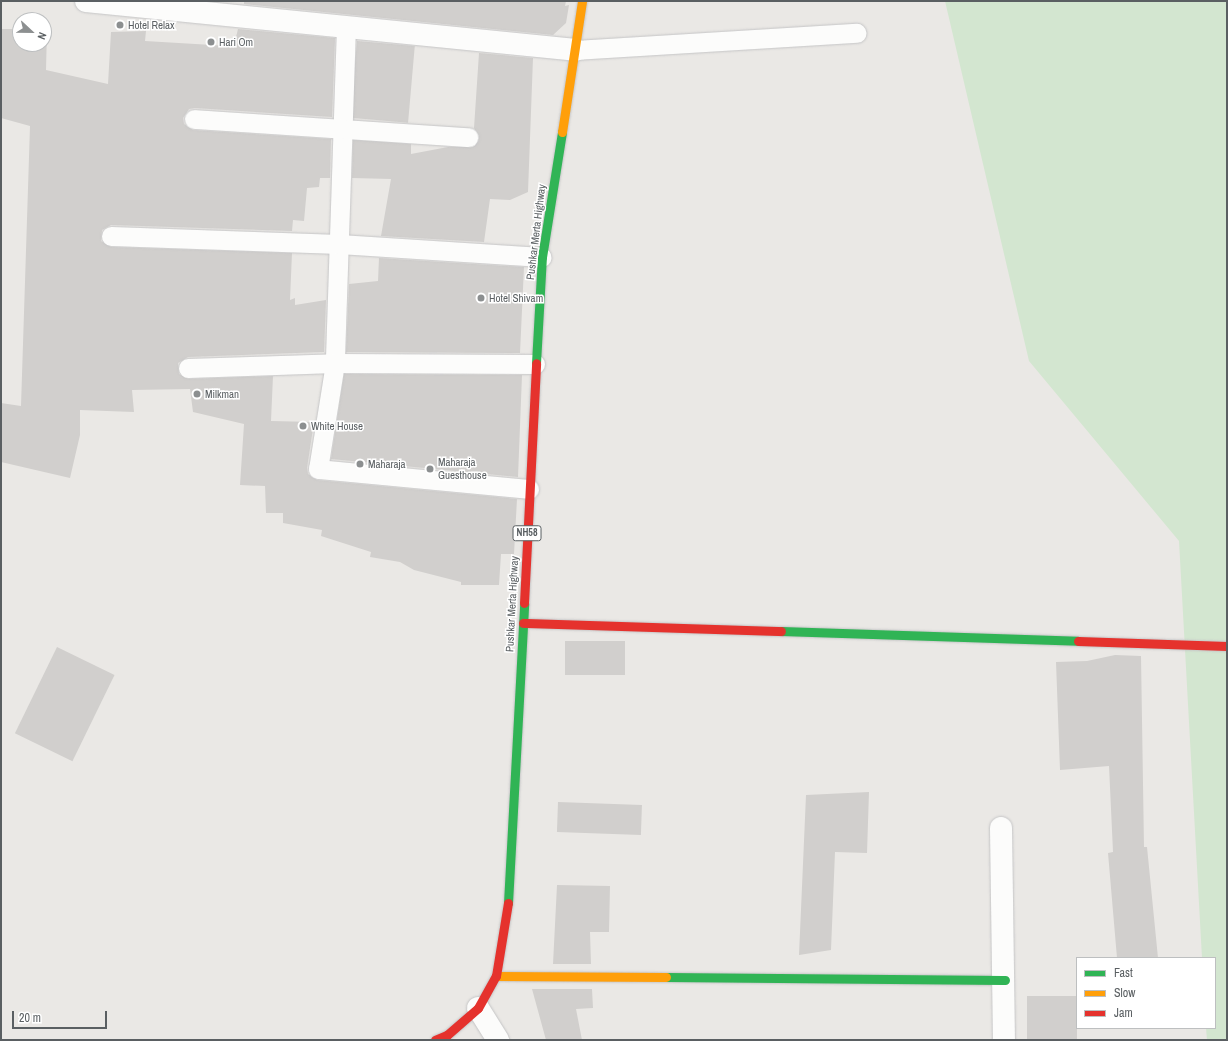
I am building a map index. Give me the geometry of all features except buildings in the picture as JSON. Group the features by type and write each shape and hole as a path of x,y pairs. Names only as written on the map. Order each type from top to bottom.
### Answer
{"main road":[{"name":"Pushkar Merta Highway","path":"435,1040 447,1035 478,1008 496,976 508,901 535,364 542,257 576,50 582,1"},
{"path":"523,623 1227,646"},
{"path":"496,976 1005,980"}],"street":[{"path":"86,1 227,8 346,26 576,50"},
{"path":"1000,828 1005,980 1004,1040"},
{"path":"478,1008 498,1040"}],"lane":[{"path":"346,26 335,363 318,469 529,489"},
{"path":"576,50 856,33"},
{"path":"194,120 343,128 468,137"},
{"path":"112,236 339,244 542,257"},
{"path":"188,368 335,363 535,364"}],"green space":[{"path":"945,1 1227,1 1227,1040 1207,1040 1206,1029 1216,1029 1216,957 1202,957 1179,541 1029,361"}],"traffic: fast":[{"path":"536,363 542,257 562,132"},
{"path":"508,903 524,603"},
{"path":"781,631 1078,641"},
{"path":"666,977 1005,980"}],"traffic: slow":[{"path":"562,132 582,1"},
{"path":"496,976 666,977"}],"traffic: jam":[{"path":"524,603 536,363"},
{"path":"523,623 781,631"},
{"path":"1078,641 1227,646"},
{"path":"435,1040 447,1035 478,1008 496,976 508,903"}],"place":[{"name":"Hotel Relax","path":"120,25"},
{"name":"Hari Om","path":"211,42"},
{"name":"Hotel Shivam","path":"481,298"},
{"name":"Milkman","path":"197,394"},
{"name":"White House","path":"303,426"},
{"name":"Maharaja","path":"360,464"},
{"name":"Maharaja Guesthouse","path":"430,469"}]}
